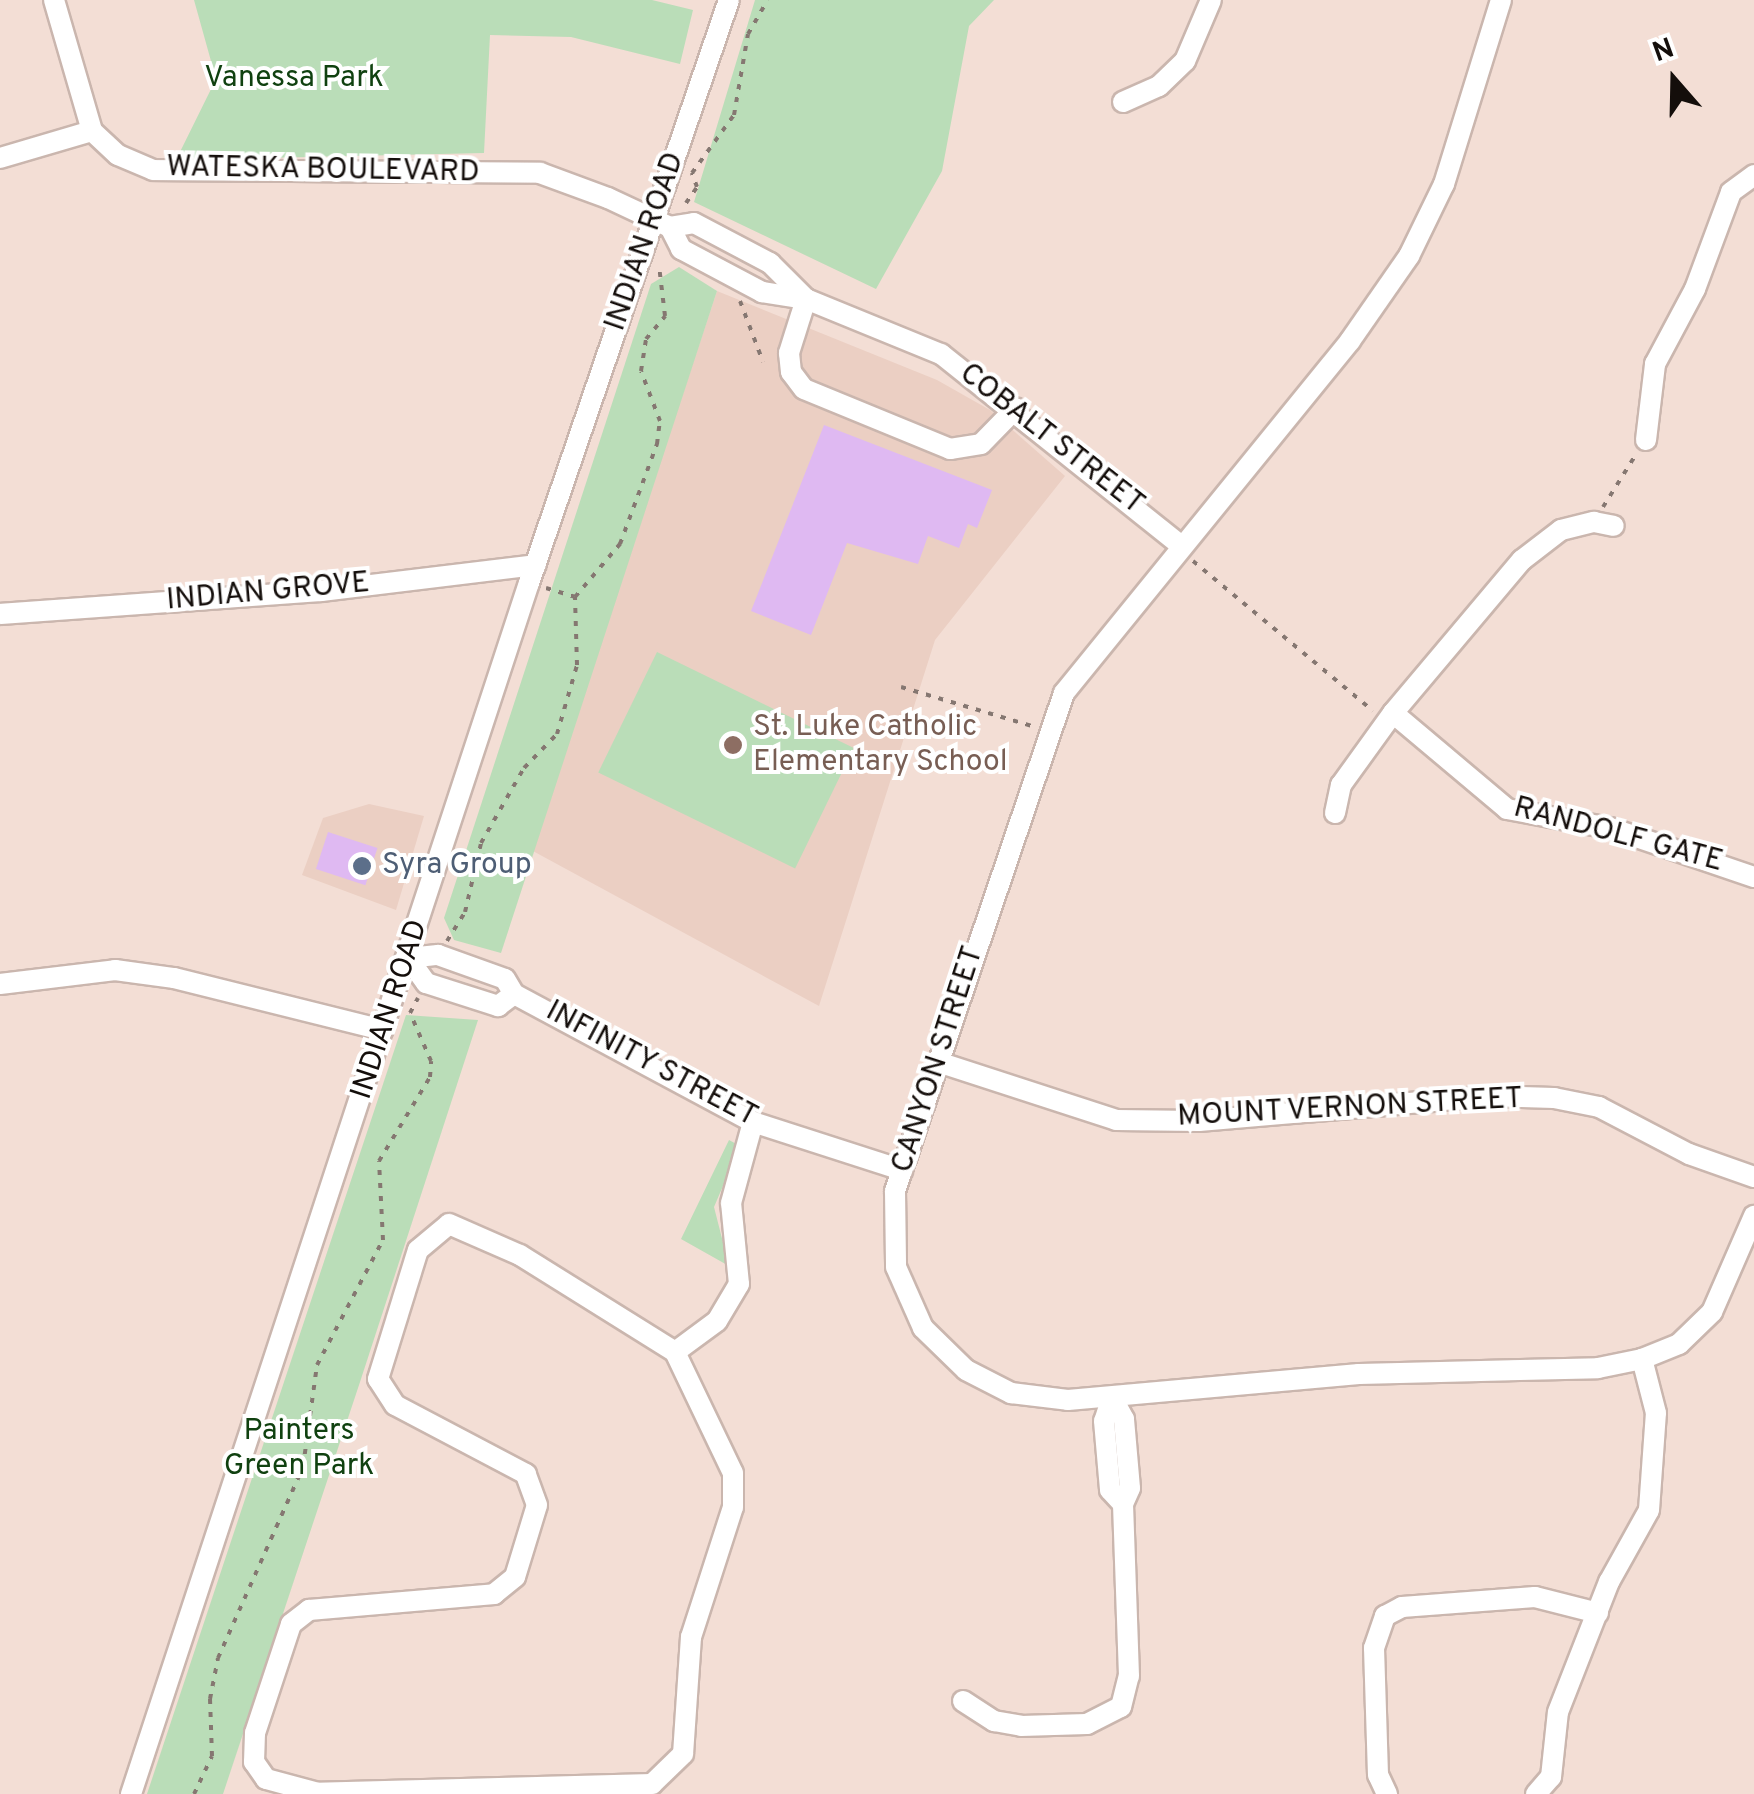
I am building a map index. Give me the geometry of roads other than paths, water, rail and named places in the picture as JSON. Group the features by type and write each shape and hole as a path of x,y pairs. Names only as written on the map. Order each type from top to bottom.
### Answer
{"street":[{"path":"0,158 92,131 54,0"},
{"name":"INDIAN ROAD","path":"131,1794 532,574 661,223 729,0"},
{"path":"1123,102 1158,86 1185,61 1211,0"},
{"name":"CANYON STREET","path":"1500,0 1444,184 1409,256 1350,341 1179,544 1064,692 902,1170 892,1216 896,1267 924,1328 944,1351 1011,1393 1045,1400 1112,1398 1359,1374 1598,1368 1642,1359 1679,1344 1712,1312 1754,1216"},
{"name":"WATESKA BOULEVARD","path":"92,131 118,155 153,170 540,174 661,223"},
{"path":"1646,440 1655,364 1695,290 1731,192 1754,175"},
{"name":"COBALT STREET","path":"661,223 681,248 762,292 806,299 941,354 1016,408 1179,544"},
{"name":"COBALT STREET","path":"661,223 694,223 770,264 806,299"},
{"path":"806,299 789,353 791,372 804,389 950,449 981,444 1016,408"},
{"path":"1335,813 1342,785 1393,713 1522,560 1561,530 1604,524"},
{"name":"INDIAN GROVE","path":"0,614 532,574"},
{"name":"RANDOLF GATE","path":"1393,713 1507,808 1610,828 1754,876"},
{"name":"INFINITY STREET","path":"408,958 438,955 505,979 514,994 753,1122 902,1170"},
{"name":"INFINITY STREET","path":"408,958 426,983 498,1006 514,994"},
{"path":"0,984 114,970 174,978 383,1030"},
{"name":"MOUNT VERNON STREET","path":"938,1062 1116,1120 1199,1121 1488,1096 1554,1098 1599,1107 1689,1154 1754,1176"},
{"path":"675,1352 717,1321 739,1284 732,1203 753,1122"},
{"path":"448,1224 465,1228 675,1352 733,1473 733,1508 691,1637 683,1754 668,1775 652,1784 318,1793 266,1779 254,1762 256,1733 292,1624 309,1610 494,1594 515,1577 538,1505 526,1474 394,1405 378,1379 418,1250 429,1234 448,1224"},
{"path":"1536,1794 1551,1777 1558,1712 1598,1613 1650,1502 1656,1413 1642,1359"},
{"path":"963,1701 994,1722 1021,1726 1087,1724 1121,1707 1129,1676 1122,1504 1130,1488 1124,1424 1112,1398"},
{"path":"1386,1794 1378,1775 1374,1648 1385,1616 1402,1607 1535,1597 1598,1613"}],"place":[{"name":"St. Luke Catholic Elementary School","path":"733,745"},
{"name":"Syra Group","path":"362,866"}],"park label":[{"name":"Vanessa Park","path":"294,79"},
{"name":"Painters Green Park","path":"299,1449"}]}
